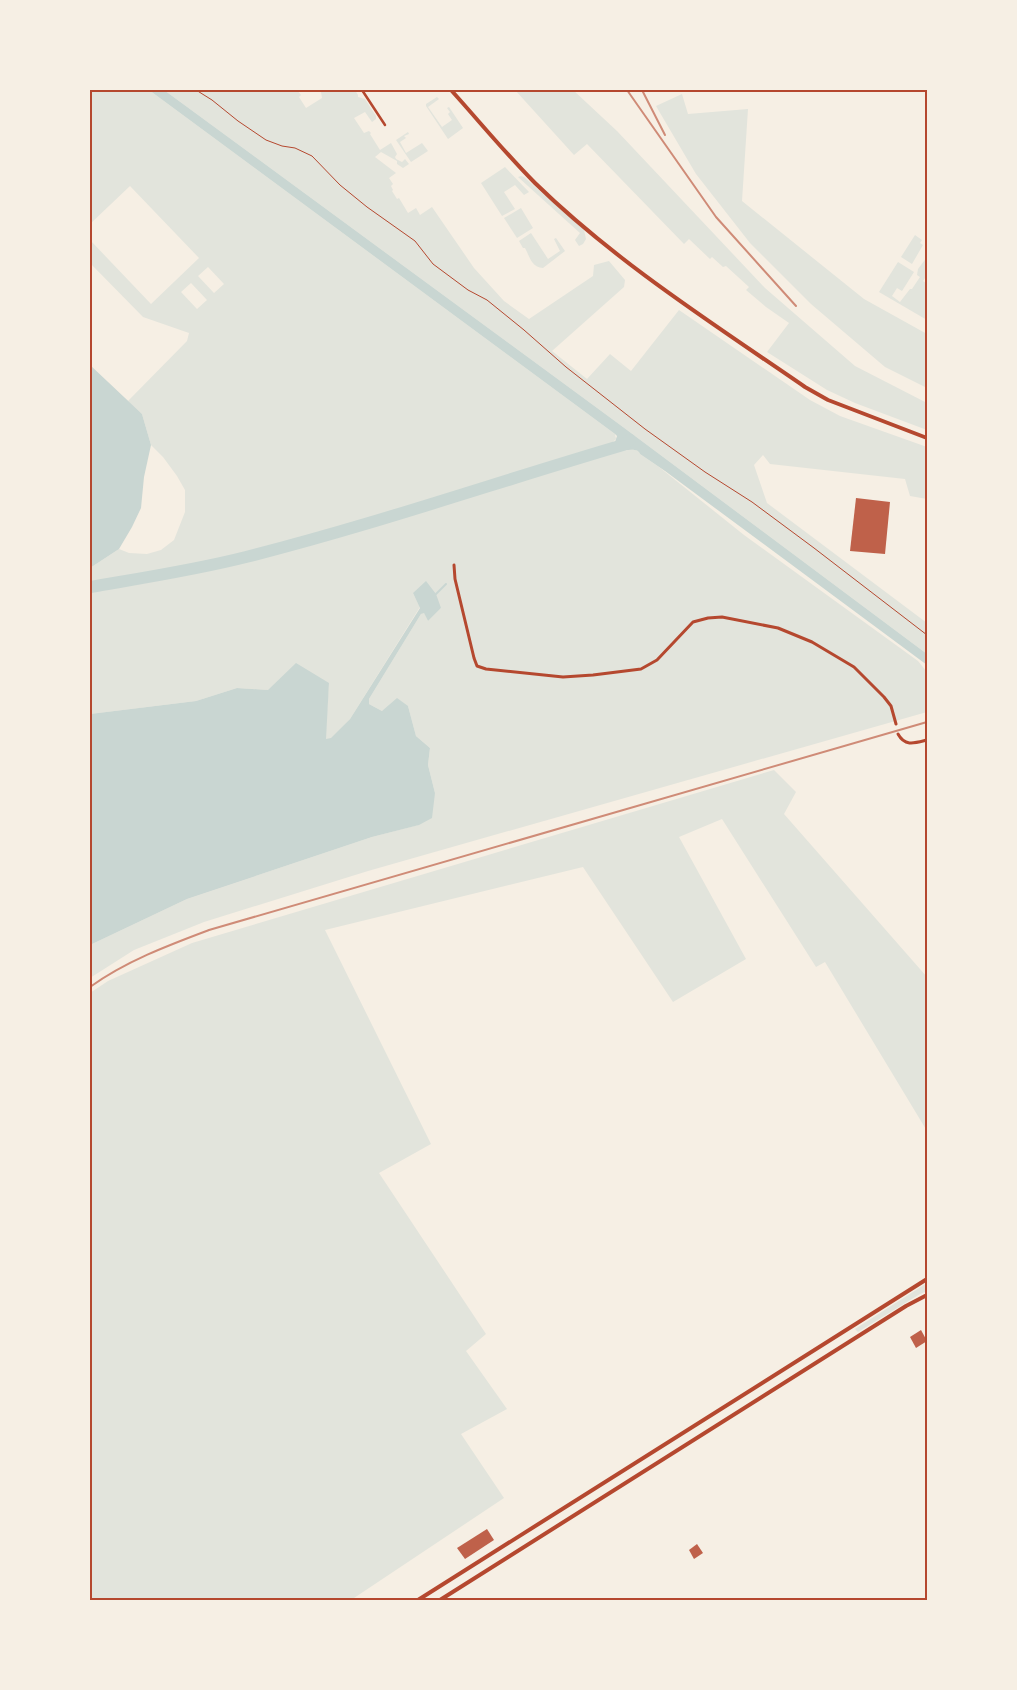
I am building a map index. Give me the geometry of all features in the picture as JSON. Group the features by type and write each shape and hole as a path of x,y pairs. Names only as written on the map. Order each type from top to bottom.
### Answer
{"street":[{"path":"362,90 385,125"},
{"path":"451,90 535,183 597,237 662,288 805,387 828,400 927,438"},
{"path":"454,565 455,579 477,666 486,669 563,677 593,676 641,669 657,660 693,622 722,617 778,628 812,642 846,662 854,667 884,697 891,706 896,724"},
{"path":"898,734 906,743 913,744 927,740"},
{"path":"418,1600 927,1279"},
{"path":"440,1600 906,1306 927,1296"},
{"path":"804,1356 811,1367"},
{"path":"594,1489 601,1498"}],"path":[{"path":"196,90 266,140 282,146 295,148 312,156 340,185 367,207 416,241 433,264 468,290 487,300 566,367 645,429 705,472 752,502 927,635"}],"shaded area":[{"path":"90,90 149,90 615,434 616,439 609,446 601,450 383,518 251,555 90,586 90,568 119,549 129,553 147,554 161,550 174,540 185,512 185,490 163,457 151,445 142,414 128,401 187,341 189,333 143,317 90,263 90,240 151,304 199,258 130,186 90,224","holes":["208,267 224,284 214,293 198,276","191,283 207,300 197,309 181,292"]},
{"path":"149,90 164,90 623,427 927,654 927,665 638,451 625,450 626,443 615,442 617,436 615,434"},
{"path":"164,90 297,90 306,108 322,98 321,92 324,90 355,90 358,97 365,99 376,116 376,119 372,122 365,112 354,118 364,133 369,131 371,133 380,150 391,143 397,154 396,159 402,162 405,159 409,164 403,168 397,164 397,161 381,152 375,157 396,173 389,178 393,184 391,186 392,191 397,199 399,198 408,213 416,208 420,215 432,207 474,268 504,301 529,319 593,276 594,265 609,261 625,280 624,287 552,351 587,379 610,354 631,371 679,310 810,400 840,416 927,447 927,499 910,496 905,479 770,464 763,455 754,465 767,503 927,623 927,654 623,427"},
{"path":"515,90 573,90 617,131 765,288 855,366 927,403 927,430 855,403 827,390 767,352 789,323 746,290 749,287 726,266 723,267 712,257 710,259 689,239 684,244 587,144 574,155"},
{"path":"682,94 688,114 748,109 742,201 864,299 927,334 927,388 885,367 811,304 750,243 696,174 656,106"},
{"path":"437,97 439,99 428,107 442,127 452,120 448,114 450,112 447,108 449,107 463,128 448,139 426,106 426,104"},
{"path":"408,132 409,134 404,136 406,138 400,142 406,153 422,143 428,151 411,162 396,140"},
{"path":"505,167 529,192 524,195 515,185 504,192 515,209 502,216 481,183"},
{"path":"521,176 584,230 586,239 583,244 579,246 575,240 580,233 518,177"},
{"path":"521,208 533,228 517,238 504,218"},
{"path":"531,233 548,259 560,251 554,239 556,238 565,251 543,268 536,266 519,241"},
{"path":"915,235 922,240 920,243 923,245 912,264 901,257"},
{"path":"927,257 927,275 923,281 927,284 927,320 879,292 898,262 914,272 902,291 897,288 892,296 900,302 920,277 917,275 918,269"},
{"path":"90,365 142,414 151,445 144,477 141,508 132,527 119,549 90,568"},
{"path":"625,450 638,451 744,535 918,661 927,672 927,712 368,871 204,922 134,950 90,978 90,945 187,899 372,837 418,825 435,793 428,765 430,748 416,736 408,706 382,711 369,704 369,699 421,614 424,612 428,621 441,608 413,593 420,607 350,719 331,739 325,739 329,683 268,690 237,688 196,701 90,714 90,590 244,560 453,501 603,453"},
{"path":"426,581 436,594 441,608 428,621 424,613 421,614 369,699 369,704 382,711 397,698 408,706 416,736 430,748 428,765 435,793 432,818 419,825 372,837 187,899 90,945 90,714 196,701 237,688 268,690 296,663 329,683 326,739 331,738 350,719 420,608 413,593"},
{"path":"774,770 796,792 784,814 927,977 927,1131 825,962 816,967 722,819 679,837 746,959 673,1002 583,867 325,930 431,1144 379,1173 486,1334 466,1351 507,1409 461,1434 504,1498 351,1600 90,1600 90,993 108,981 192,943"},
{"path":"927,1283 927,1291 858,1332 855,1329"}],"building":[{"path":"856,498 890,502 885,554 850,551"},
{"path":"921,1330 927,1341 916,1348 910,1337"},
{"path":"487,1529 494,1540 465,1559 457,1548"},
{"path":"697,1544 703,1553 694,1559 689,1550"}],"waterway":[{"path":"90,587 207,566 293,545 623,445 630,440"},
{"path":"436,594 446,584"}],"railway":[{"path":"627,90 716,217 796,306"},
{"path":"642,90 665,135"},
{"path":"90,987 133,961 209,930 927,722"}]}
